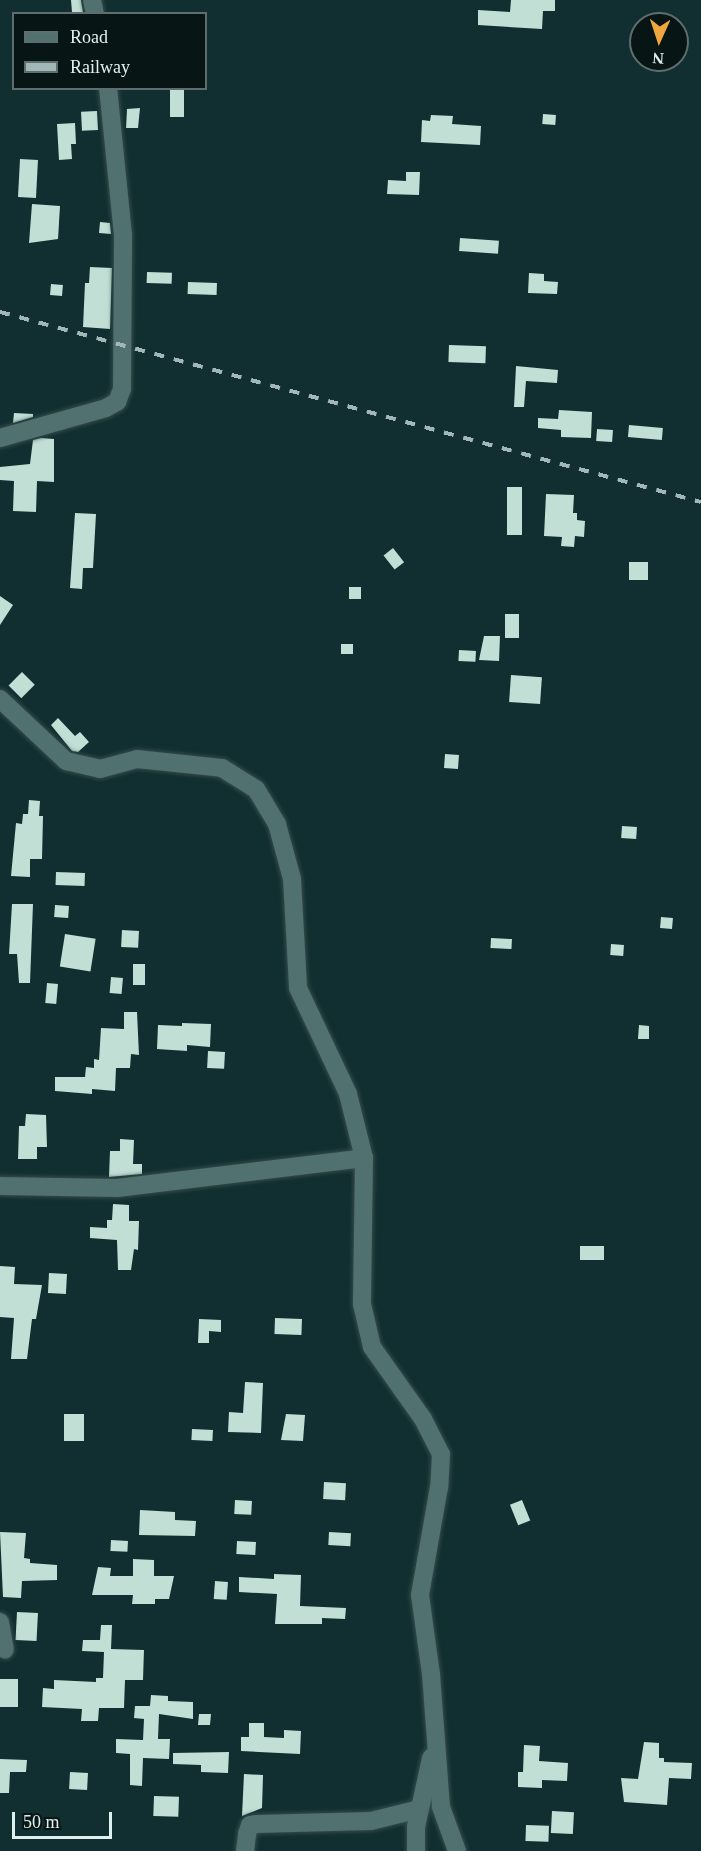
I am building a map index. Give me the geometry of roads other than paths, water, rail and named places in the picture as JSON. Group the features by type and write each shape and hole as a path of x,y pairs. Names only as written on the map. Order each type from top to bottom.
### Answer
{"street":[{"path":"0,438 117,402 122,389 123,235 108,90"},
{"path":"0,699 66,761 81,767 100,769 137,759 199,763 222,768 256,789 278,824 292,879 298,988 348,1094 364,1158 362,1304 372,1347 423,1419 441,1454 439,1487 420,1595 431,1674 434,1741 441,1808 457,1851"},
{"path":"0,1186 117,1188 364,1158"},
{"path":"0,1622 5,1650"},
{"path":"416,1851 420,1809 434,1741"},
{"path":"246,1851 247,1834 250,1826 256,1824 371,1821 420,1809"}],"railway":[{"path":"0,312 701,502"}]}
